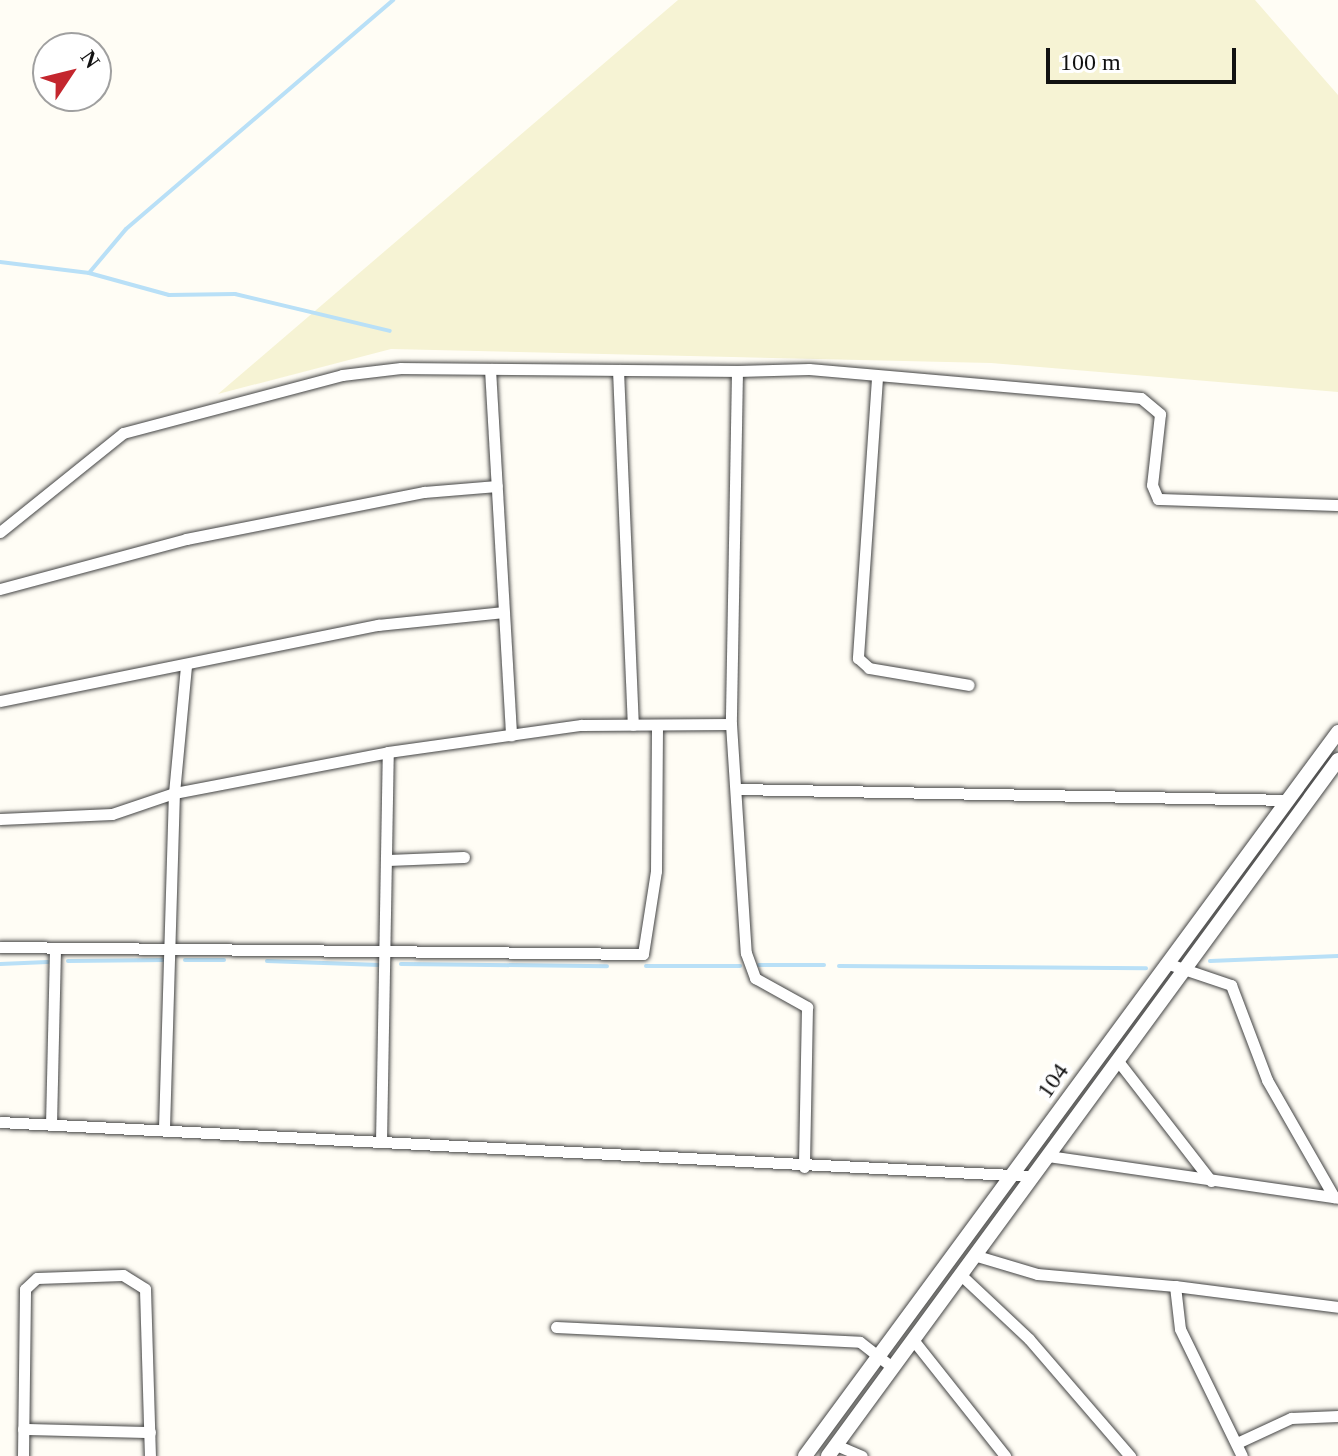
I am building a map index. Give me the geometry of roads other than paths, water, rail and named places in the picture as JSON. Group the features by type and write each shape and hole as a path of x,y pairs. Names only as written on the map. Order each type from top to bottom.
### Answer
{"street":[{"path":"490,369 511,735"},
{"path":"0,532 123,433 342,375 490,369 737,371 1141,398 1160,414 1152,485 1158,499 1338,505"},
{"path":"618,370 633,725"},
{"path":"737,371 731,724 751,971 807,1007 804,1167"},
{"path":"877,378 858,658 869,668 969,685"},
{"path":"0,589 186,539 424,492 497,486"},
{"path":"0,701 378,625 503,612"},
{"path":"164,1128 175,949 174,793 186,665"},
{"path":"0,819 112,814 174,793 388,752 511,735 633,725 731,724"},
{"path":"0,947 386,955 643,954 656,871 657,725"},
{"name":"104","path":"805,1456 1338,732"},
{"path":"381,1142 388,752"},
{"path":"862,1456 832,1451 1338,760"},
{"path":"737,789 1288,800"},
{"path":"387,860 464,857"},
{"path":"51,1125 55,949"},
{"path":"1166,963 1181,973 1231,985 1267,1080 1336,1198"},
{"path":"1118,1061 1211,1181"},
{"path":"0,1122 164,1128 1011,1178 1032,1176"},
{"path":"1048,1156 1336,1198"},
{"path":"977,1256 1037,1274 1175,1286 1338,1307"},
{"path":"23,1456 30,1281 123,1275 145,1289 150,1456"},
{"path":"962,1276 1029,1339 1130,1456"},
{"path":"1175,1286 1180,1329 1242,1456"},
{"path":"556,1327 860,1342 892,1367"},
{"path":"914,1341 1005,1456"},
{"path":"1237,1443 1304,1414 1338,1416"},
{"path":"23,1429 150,1432"}],"waterway":[{"path":"89,273 126,229 393,0"},
{"path":"0,262 89,273 169,295 235,294 390,331"},
{"path":"1210,961 1338,956"},
{"path":"68,961 166,960"},
{"path":"185,960 224,960"},
{"path":"267,961 380,965"},
{"path":"0,964 48,962"},
{"path":"401,964 607,966"},
{"path":"759,965 824,965"},
{"path":"646,966 740,966"},
{"path":"839,966 1146,968"}]}
